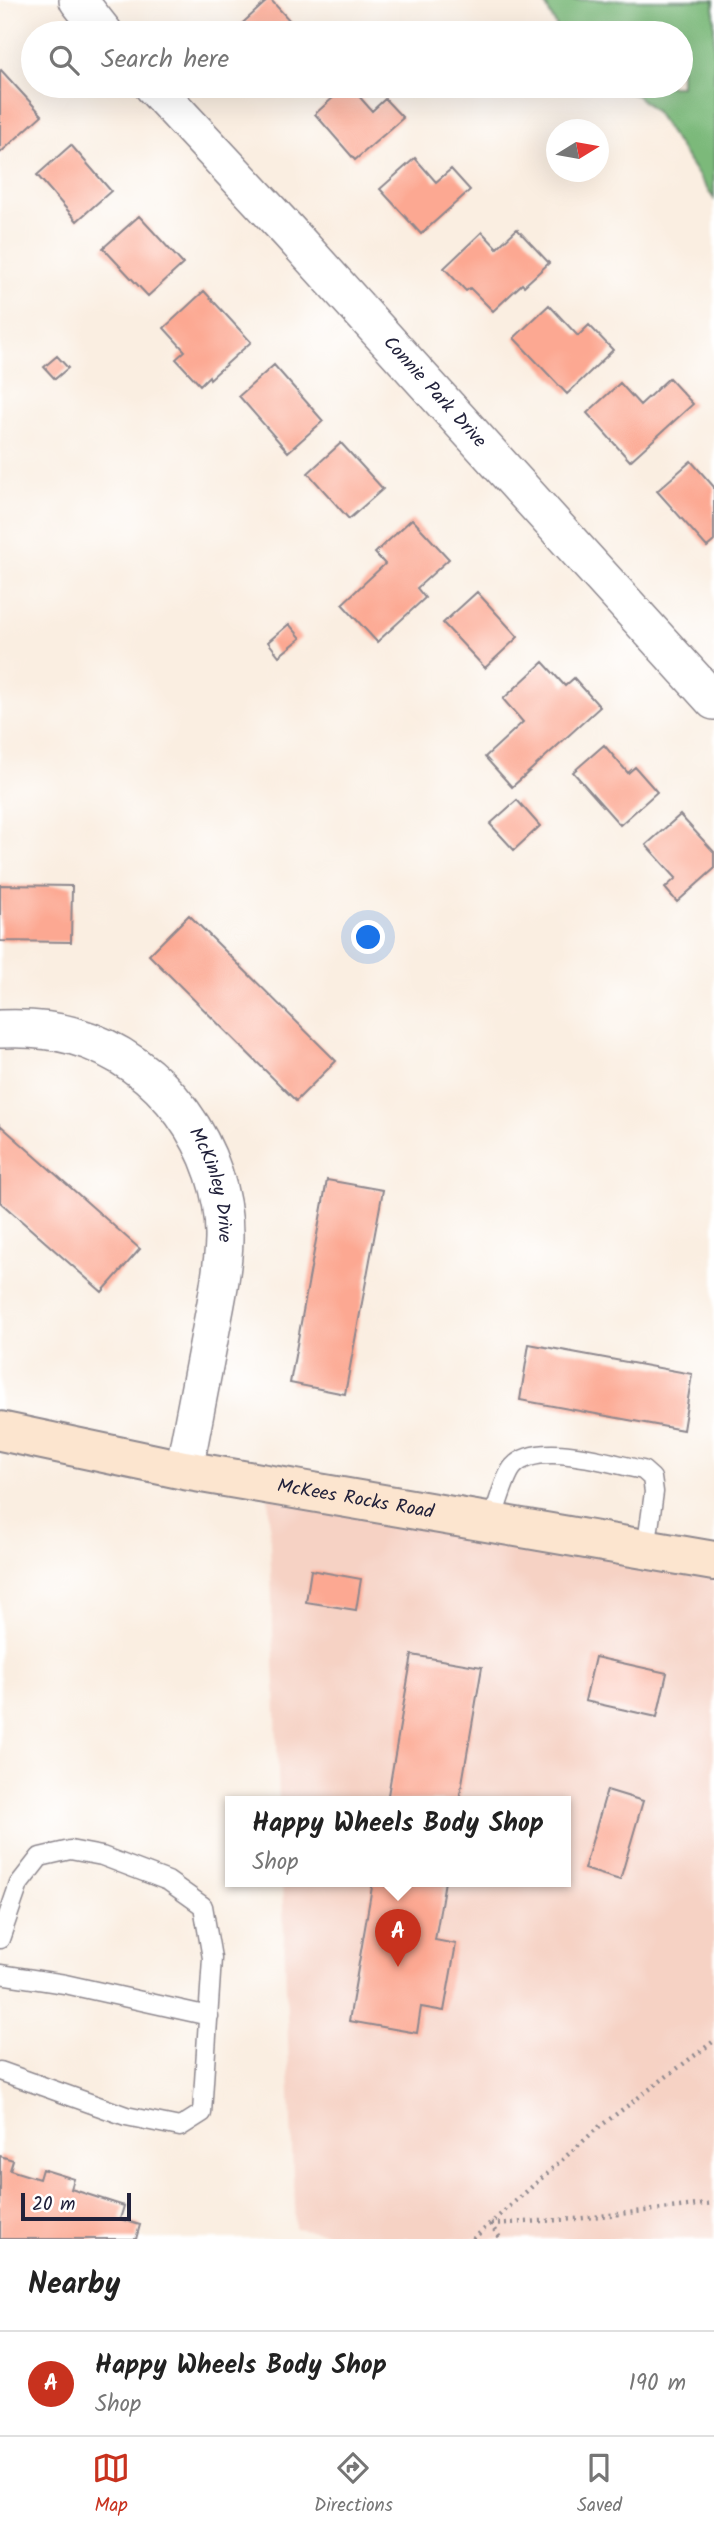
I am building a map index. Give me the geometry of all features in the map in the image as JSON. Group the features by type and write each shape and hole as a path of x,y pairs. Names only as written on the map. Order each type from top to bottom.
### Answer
{"street":[{"path":"78,0 95,21"},
{"name":"Connie Park Drive","path":"164,98 714,701"},
{"name":"McKinley Drive","path":"0,1029 29,1028 74,1036 124,1057 162,1088 195,1130 217,1178 224,1239 215,1308 184,1470"},
{"name":"McKees Rocks Road","path":"0,1432 184,1470 714,1561"}],"lane":[{"path":"491,1523 512,1468 532,1455 550,1452 643,1470 652,1478 654,1492 646,1549"},
{"path":"0,1940 19,1884 40,1857 70,1850 102,1856 167,1881 203,1906 212,1958 201,2113 180,2127 125,2116 0,2071"},
{"path":"0,1974 65,1984 209,2016"}],"path":[{"path":"473,2239 599,2127 714,2041"},
{"path":"490,2224 575,2219 714,2203"},
{"path":"490,2224 500,2239"}],"shaded area":[{"path":"268,1485 714,1561 714,2239 367,2239 295,2228 282,1887 571,1887 571,1796 279,1796"}],"green space":[{"path":"543,0 714,0 714,199 656,112 640,98 693,98 693,21 554,21"}],"building":[{"path":"271,0 290,21 245,21"},
{"path":"0,71 21,92 21,98 27,98 42,115 0,153"},
{"path":"333,98 361,98 372,111 385,99 403,118 355,160 315,114"},
{"path":"71,145 111,191 77,221 37,175"},
{"path":"415,158 436,182 451,169 470,190 421,234 380,189"},
{"path":"139,216 183,264 148,296 103,248"},
{"path":"517,229 549,263 493,311 470,288 466,291 444,268 482,232 497,248"},
{"path":"204,291 251,342 200,385 176,359 185,351 164,328"},
{"path":"549,305 578,336 589,325 613,350 567,394 514,338"},
{"path":"57,356 68,368 55,379 44,367"},
{"path":"274,365 323,421 288,452 239,396"},
{"path":"669,378 693,404 630,461 587,413 620,383 640,405"},
{"path":"341,443 383,489 349,519 308,473"},
{"path":"691,461 714,487 714,541 707,547 657,491"},
{"path":"412,519 449,559 417,588 425,598 377,642 342,604 385,564 375,553"},
{"path":"477,592 518,637 485,668 443,623"},
{"path":"289,624 301,638 279,656 268,642"},
{"path":"543,662 565,686 574,678 600,707 512,787 485,757 523,722 503,699"},
{"path":"604,745 628,773 635,767 657,792 620,825 573,772"},
{"path":"517,800 540,826 514,850 490,824"},
{"path":"680,815 714,852 714,869 677,902 665,888 676,878 646,845"},
{"path":"0,885 72,886 71,942 0,941"},
{"path":"189,915 336,1061 296,1101 149,955"},
{"path":"0,1125 140,1249 102,1292 0,1202"},
{"path":"327,1180 383,1190 345,1394 290,1383"},
{"path":"529,1344 692,1374 683,1430 520,1400"},
{"path":"311,1570 361,1579 356,1610 306,1602"},
{"path":"412,1655 482,1667 460,1796 388,1796"},
{"path":"595,1657 667,1673 657,1717 585,1701"},
{"path":"607,1790 643,1801 620,1880 584,1869"},
{"path":"372,1887 444,1887 435,1940 456,1944 444,2011 421,2007 417,2033 349,2021"},
{"path":"0,2156 13,2160 10,2170 39,2179 42,2169 74,2179 71,2189 124,2206 120,2219 140,2225 136,2239 0,2239"}],"place":[{"name":"Happy Wheels Body Shop","path":"398,1967"}]}
